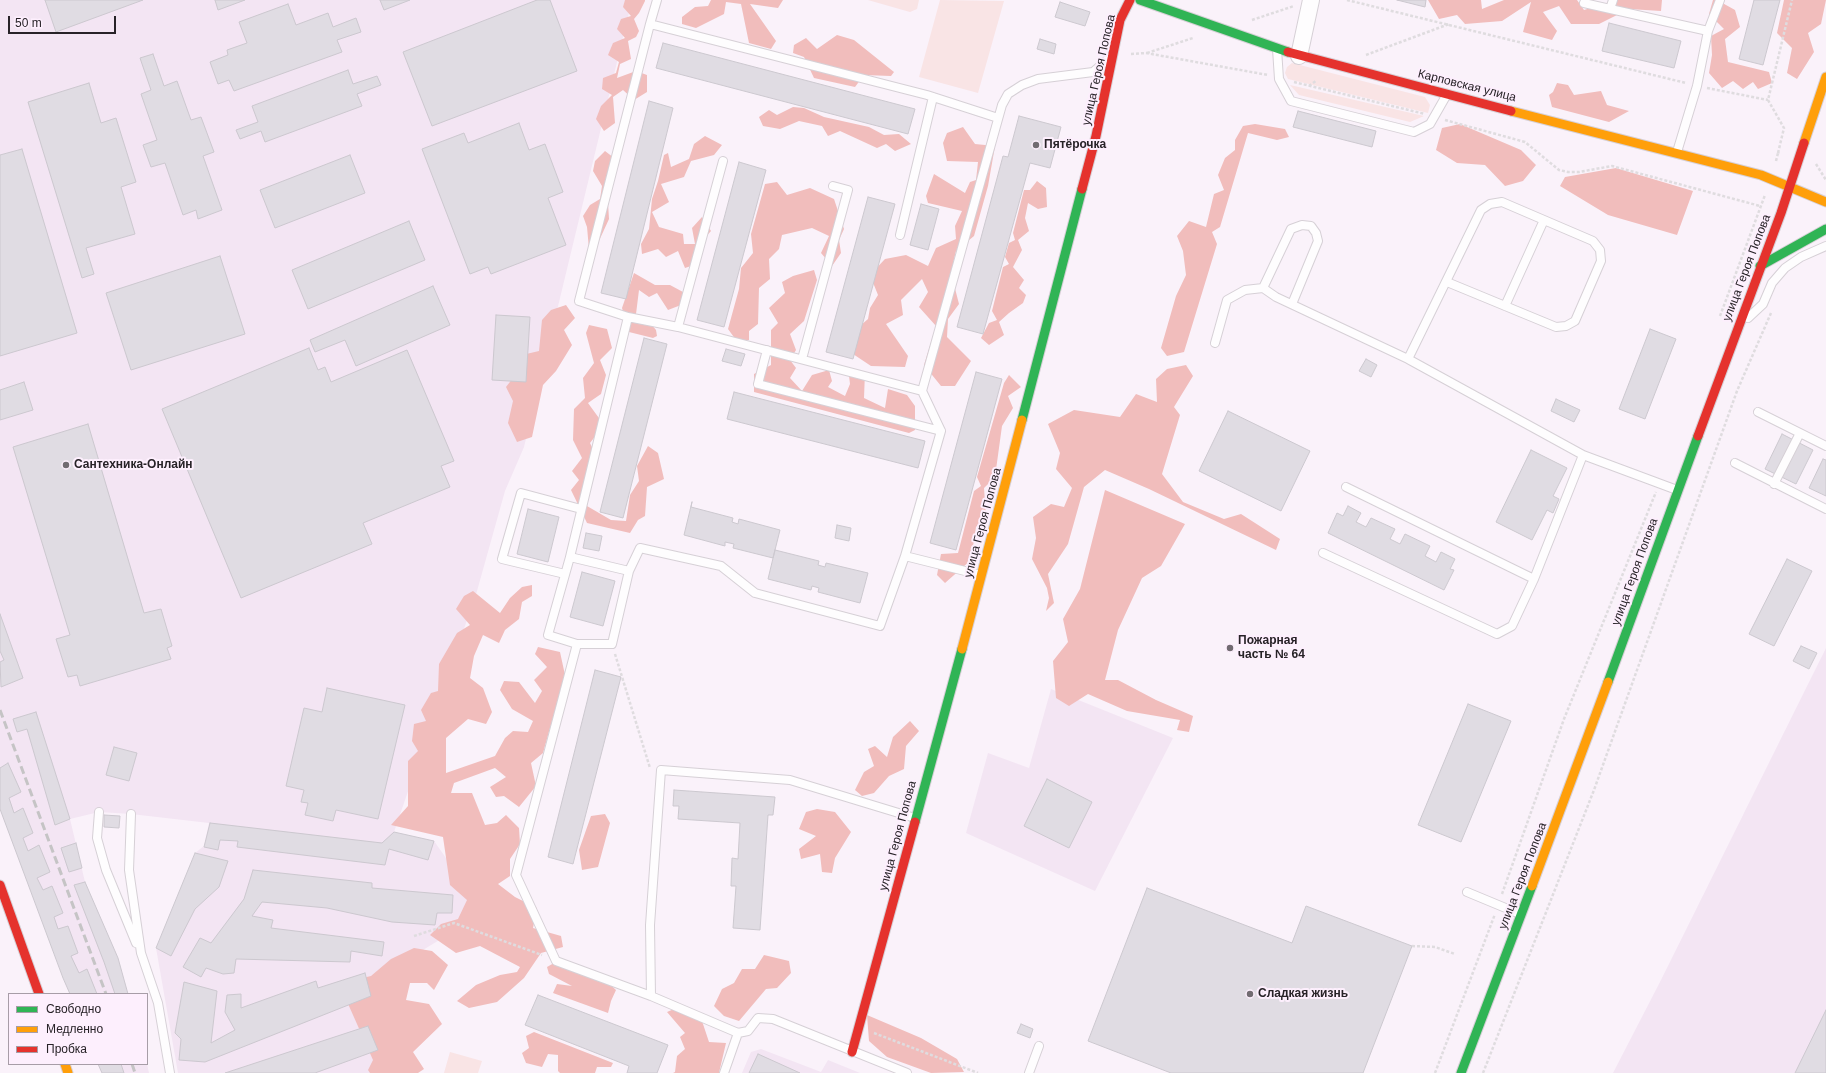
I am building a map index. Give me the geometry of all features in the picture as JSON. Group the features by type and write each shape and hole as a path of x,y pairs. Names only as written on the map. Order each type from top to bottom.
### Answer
{"street":[{"name":"улица Героя Попова","path":"852,1052 982,576 1096,136 1120,20 1130,0"},
{"name":"Карповская улица","path":"1140,0 1299,56 1677,152 1761,175 1789,188 1826,202"},
{"path":"1299,56 1310,0"},
{"name":"улица Героя Попова","path":"1461,1073 1572,781 1789,188 1826,77"},
{"path":"1760,266 1826,229"},
{"path":"0,885 40,993"}],"lane":[{"path":"657,0 579,301 628,316 678,327 922,391"},
{"path":"1610,9 1612,0"},
{"path":"1677,152 1697,86 1708,31 1720,0"},
{"path":"1584,3 1708,31"},
{"path":"650,24 933,97 998,118"},
{"path":"1277,48 1279,78 1291,101 1414,132 1430,124 1448,94"},
{"path":"628,316 570,557 548,636 577,644 612,644 629,571 640,548 722,566 756,593 880,626 904,556 941,431 922,391 1002,105 1008,94 1022,85 1038,79 1093,72 1112,56"},
{"path":"900,235 933,97"},
{"path":"678,327 723,161"},
{"path":"802,360 848,190 833,186"},
{"path":"1408,359 1481,210 1490,204 1502,202 1593,241 1600,250 1601,261 1575,321 1566,326 1556,327 1446,282"},
{"path":"1505,306 1544,220"},
{"path":"1263,288 1291,229 1302,225 1311,226 1316,233 1318,241 1292,304"},
{"path":"1737,328 1763,304 1772,283 1785,268 1801,257 1826,246"},
{"path":"1215,343 1227,300 1244,290 1263,288 1292,304 1408,359 1583,455 1678,490"},
{"path":"767,350 758,384 941,431"},
{"path":"1758,412 1826,446"},
{"path":"1774,484 1800,432"},
{"path":"1323,553 1497,634 1512,626 1534,579 1583,455"},
{"path":"1735,463 1826,510"},
{"path":"1346,487 1534,579"},
{"path":"565,574 502,559 521,493 581,509"},
{"path":"904,556 982,576"},
{"path":"570,557 629,571"},
{"path":"577,644 516,875 556,961 651,996 738,1033 748,1031 758,1018 773,1019 906,1073"},
{"path":"651,996 650,925 661,770 790,780 916,818"},
{"path":"99,812 97,838 106,870 140,953 158,1003 170,1073"},
{"path":"131,814 129,870 140,953"},
{"path":"1467,892 1521,915"},
{"path":"724,1073 738,1033"},
{"path":"1029,1073 1039,1046"}],"path":[{"path":"1347,0 1450,24 1697,86 1768,100"},
{"path":"1778,153 1784,128 1768,100 1792,0"},
{"path":"1360,57 1450,24"},
{"path":"1309,86 1337,65"},
{"path":"1816,164 1826,180"},
{"path":"1483,1073 1555,894 1594,790 1737,391 1773,309"},
{"path":"1435,1073 1498,905 1564,719 1660,483"},
{"path":"612,644 650,769"},
{"path":"414,936 454,923 556,961"},
{"path":"1412,946 1435,947 1455,954"},
{"path":"859,1027 978,1073"}],"shaded area":[{"path":"0,0 632,0 524,447 505,491 477,591 394,832 434,841 472,895 459,928 377,978 378,1073 178,1073 156,948 195,853 204,846 209,823 99,812 70,819 85,882 118,958 128,993 70,993 0,809"},
{"path":"625,0 645,1 634,19 639,31 636,37 628,41 631,59 620,64 617,78 636,71 647,75 647,92 634,100 623,90 613,97 615,123 604,131 596,119 601,106 612,95 602,89 603,78 616,73 619,62 608,55 613,43 625,38 617,29 621,19 631,16 623,7"},
{"path":"711,0 783,0 778,8 750,4 776,41 771,49 749,43 741,4 726,2 724,14 696,28 682,24 682,17 695,7 708,6"},
{"path":"868,0 919,0 917,9 910,12"},
{"path":"940,0 1004,1 978,93 919,77"},
{"path":"1428,0 1481,0 1482,9 1504,0 1577,0 1584,10 1616,0 1662,0 1661,11 1629,9 1599,24 1571,24 1559,6 1543,12 1557,31 1552,40 1523,32 1531,2 1502,21 1465,24 1457,15 1439,19"},
{"path":"1713,0 1717,0 1735,10 1740,27 1725,39 1728,62 1769,72 1772,83 1758,89 1753,82 1743,89 1733,81 1722,88 1709,73 1712,55 1711,36 1724,29 1709,14"},
{"path":"1784,0 1826,0 1821,24 1808,33 1814,52 1797,79 1787,73 1792,48 1777,33"},
{"path":"837,35 854,40 894,72 891,76 864,75 855,87 814,78 804,57 793,53 794,45 806,38 817,49"},
{"path":"1292,63 1425,97 1430,105 1428,113 1288,79 1285,73 1287,67"},
{"path":"1557,83 1568,85 1574,95 1601,91 1607,105 1629,111 1609,122 1552,107 1549,95 1553,92"},
{"path":"1290,85 1424,116 1410,122 1299,95"},
{"path":"793,107 804,108 824,117 869,127 884,135 899,134 911,144 895,151 886,144 877,148 840,131 828,136 822,126 799,121 780,129 763,126 759,117 769,110 777,115"},
{"path":"1255,124 1285,129 1289,137 1277,140 1248,133 1220,227 1212,232 1217,244 1184,352 1167,356 1161,348 1176,296 1186,275 1183,251 1177,236 1189,221 1206,227 1214,194 1224,190 1218,175 1225,158 1235,150 1235,140 1243,126"},
{"path":"1460,124 1521,150 1536,165 1523,181 1505,186 1485,165 1457,163 1436,150 1442,128"},
{"path":"963,127 975,144 995,146 988,186 974,236 956,251 951,273 959,304 948,319 947,337 971,361 955,386 941,386 924,365 936,326 919,307 928,292 922,279 901,300 903,315 886,324 908,356 905,367 871,366 844,348 853,332 868,319 870,308 878,295 870,275 885,259 906,255 928,266 936,248 956,239 955,226 962,211 928,203 926,196 934,174 965,193 970,182 976,180 978,162 947,161 943,143 947,133"},
{"path":"705,136 722,145 714,155 691,161 684,177 661,184 669,202 652,212 659,227 683,234 684,244 695,244 692,228 702,217 711,231 696,248 700,263 685,268 678,251 666,257 658,249 642,254 641,244 649,229 652,199 664,155 668,153 671,167 689,159 694,144"},
{"path":"605,151 618,161 607,187 609,219 598,243 589,249 587,227 583,216 590,205 600,199 602,186 593,171 595,161"},
{"path":"1616,168 1693,191 1677,235 1608,215 1560,186 1565,177"},
{"path":"1037,181 1046,188 1047,207 1038,209 1028,203 1025,218 1029,231 1018,240 1022,250 1013,267 1024,280 1019,288 1026,295 1023,303 999,322 1004,335 989,345 981,338 989,323 997,320 992,311 1003,267 1009,264 1005,257 1009,243 1015,240 1013,233 1024,190 1030,190"},
{"path":"777,182 787,195 810,188 834,199 844,229 839,240 841,253 832,266 821,253 829,236 812,228 782,235 779,249 769,259 770,279 759,288 758,324 749,331 749,340 736,340 728,329 739,289 741,268 753,253 751,234 765,184"},
{"path":"814,270 817,280 804,321 790,334 796,350 790,360 796,368 790,378 802,391 812,375 829,370 832,381 828,387 845,396 850,384 848,367 865,372 864,398 885,408 888,389 907,395 915,406 915,430 909,433 754,392 754,374 771,365 771,330 778,323 769,308 785,293 782,282 793,276"},
{"path":"634,273 655,285 670,285 683,292 681,305 668,310 657,293 649,297 639,290 636,314 647,319 656,330 657,336 653,338 629,332 622,308"},
{"path":"566,305 575,318 564,330 572,345 556,371 543,385 532,437 517,442 508,423 513,401 506,387 520,369 522,355 539,351 542,320 551,310"},
{"path":"589,325 607,329 612,348 600,360 606,375 601,394 588,403 604,425 590,443 597,458 587,506 611,520 626,521 630,495 639,481 637,466 648,446 658,453 664,479 647,487 645,516 638,520 630,533 587,523 571,490 579,480 572,471 582,458 573,440 574,409 585,398 583,378 594,363 586,333"},
{"path":"1186,365 1193,376 1174,407 1180,415 1162,474 1183,502 1224,519 1241,514 1280,539 1276,550 1149,489 1105,470 1084,487 1068,544 1048,574 1054,603 1046,611 1049,598 1047,588 1032,559 1036,538 1033,517 1051,504 1064,507 1072,488 1056,469 1060,453 1048,424 1074,410 1120,417 1136,394 1157,402 1156,379 1167,369"},
{"path":"1009,375 1021,387 1008,396 1013,408 1002,426 995,477 984,488 986,516 976,527 971,560 945,583 937,575 941,554 958,553 974,491 981,486 977,477 1004,383"},
{"path":"1105,490 1185,524 1161,566 1142,578 1118,630 1105,680 1118,680 1156,700 1193,716 1189,732 1177,730 1180,720 1127,711 1088,694 1069,706 1056,698 1053,661 1068,642 1063,619 1080,589"},
{"path":"532,585 532,596 522,602 519,619 505,630 499,643 483,635 474,656 470,678 483,688 492,712 486,724 468,719 446,738 446,773 495,756 505,738 513,731 528,732 533,721 512,709 500,690 504,681 519,682 535,703 542,691 534,680 547,667 535,654 538,647 560,652 565,675 543,753 531,763 536,786 519,807 504,796 496,797 490,787 506,777 495,768 454,783 451,793 472,793 485,825 497,823 506,815 519,828 520,844 510,859 510,876 498,884 515,897 537,908 533,928 561,936 563,947 541,953 524,978 497,1002 469,1008 457,1001 476,985 500,975 517,972 520,967 480,946 456,953 430,935 441,924 458,919 467,900 450,885 443,837 391,825 408,806 408,761 418,751 412,741 414,724 426,721 421,710 431,693 438,691 439,664 457,633 470,625 456,609 464,596 473,591 500,613 510,598 522,587"},
{"path":"1826,648 1826,1073 1613,1073 1661,980"},
{"path":"1051,689 1173,738 1095,891 966,833 988,753 1029,768"},
{"path":"910,721 919,731 906,746 904,769 889,776 874,793 862,796 855,790 864,772 874,766 868,749 875,746 887,757 893,737"},
{"path":"817,809 835,812 851,832 835,858 832,873 822,872 820,854 801,859 799,849 816,836 799,829 806,812"},
{"path":"605,814 610,823 598,867 582,870 579,850 591,816"},
{"path":"414,948 432,951 448,965 434,990 427,983 410,983 406,1000 429,1004 442,1024 413,1052 424,1069 418,1073 370,1073 368,1070 373,1060 345,997 354,980 371,976 391,959"},
{"path":"764,955 789,961 791,973 777,988 766,989 739,1021 724,1016 714,1006 722,989 734,983 742,969 755,969"},
{"path":"554,963 600,975 616,990 608,1013 553,993 557,984 572,986 549,974 547,967"},
{"path":"674,1009 702,1021 709,1042 726,1043 719,1073 673,1073 675,1072 677,1056 685,1049 680,1037 685,1033 667,1012"},
{"path":"867,1015 921,1038 957,1059 964,1072 931,1073 887,1057 869,1041"},
{"path":"534,1032 613,1063 611,1067 597,1067 595,1073 560,1073 558,1071 558,1055 548,1054 542,1067 526,1063 522,1053 529,1048 526,1036"},
{"path":"761,1049 821,1072 828,1060 860,1073 742,1073 751,1052"},
{"path":"450,1052 482,1061 478,1073 444,1073"},
{"path":"98,1065 147,1065 149,1073 102,1073"}],"building":[{"path":"45,0 143,0 56,32"},
{"path":"215,0 245,0 218,10"},
{"path":"380,0 410,0 384,10"},
{"path":"537,0 550,0 577,71 432,126 403,52"},
{"path":"1397,0 1426,0 1425,7"},
{"path":"1754,0 1780,0 1763,65 1739,59"},
{"path":"1060,2 1090,12 1085,26 1055,17"},
{"path":"288,4 296,25 328,13 333,27 356,18 361,32 337,40 342,52 234,91 229,80 218,84 210,62 228,55 227,50 247,43 239,22"},
{"path":"1609,23 1681,41 1674,68 1602,51"},
{"path":"1040,39 1056,44 1054,54 1037,49"},
{"path":"663,43 915,109 908,134 656,68"},
{"path":"153,54 164,86 177,81 191,120 201,117 214,152 203,156 222,210 198,219 196,210 183,215 165,163 151,167 143,145 157,140 141,94 151,90 140,58"},
{"path":"348,70 353,84 377,76 381,85 357,94 362,106 265,142 261,131 240,139 236,130 258,122 252,106"},
{"path":"89,83 101,123 116,118 136,182 121,187 135,234 86,248 94,274 82,278 28,102"},
{"path":"649,101 673,108 626,299 601,293"},
{"path":"1298,111 1376,131 1372,147 1293,127"},
{"path":"1019,116 1061,127 1050,168 1030,163 983,334 957,327 1003,156 1008,157"},
{"path":"519,123 529,150 545,144 563,192 548,198 566,245 491,274 488,267 470,274 422,149 464,133 468,143"},
{"path":"22,149 77,333 0,356 0,155"},
{"path":"350,155 365,193 275,228 260,190"},
{"path":"739,162 766,170 724,327 697,320"},
{"path":"868,197 895,204 853,359 826,352"},
{"path":"921,204 939,209 928,250 910,245"},
{"path":"409,221 425,260 308,309 292,270"},
{"path":"220,256 245,334 131,370 106,293"},
{"path":"433,286 450,325 356,366 345,340 315,352 310,340"},
{"path":"496,315 530,317 526,382 492,380"},
{"path":"1650,329 1676,339 1645,419 1619,409"},
{"path":"644,338 667,344 623,518 600,512"},
{"path":"309,348 318,370 325,367 331,382 407,350 454,461 441,466 450,487 363,523 372,544 241,598 162,409"},
{"path":"726,349 745,354 741,366 722,361"},
{"path":"1366,359 1377,365 1371,377 1359,371"},
{"path":"976,372 1002,379 956,550 930,543"},
{"path":"24,382 33,410 0,420 0,390"},
{"path":"734,392 925,441 918,468 727,419"},
{"path":"1556,399 1580,410 1574,422 1551,411"},
{"path":"1228,411 1310,451 1281,511 1199,471"},
{"path":"88,424 144,613 161,609 172,646 167,648 171,659 80,686 77,675 68,677 56,639 70,635 13,447"},
{"path":"1782,434 1813,450 1796,484 1765,469"},
{"path":"1531,450 1567,468 1553,496 1559,499 1553,513 1547,510 1532,540 1496,522"},
{"path":"1823,459 1826,460 1826,496 1809,488"},
{"path":"692,502 691,507 733,518 732,522 738,524 739,519 780,530 773,558 733,548 734,544 725,542 725,546 684,535"},
{"path":"1348,506 1361,513 1356,522 1366,527 1371,518 1395,529 1390,539 1400,544 1405,534 1430,546 1425,556 1436,562 1441,552 1455,559 1450,569 1454,570 1444,590 1328,533 1337,513 1343,516"},
{"path":"528,509 559,517 548,562 517,554"},
{"path":"837,525 851,528 849,541 835,538"},
{"path":"586,533 602,536 599,551 583,548"},
{"path":"775,550 819,561 818,565 825,567 826,563 868,573 860,603 818,592 819,588 812,586 811,590 768,579"},
{"path":"1787,559 1812,571 1774,646 1749,634"},
{"path":"582,572 615,581 603,626 570,617"},
{"path":"0,614 23,678 1,687 0,662 4,660 0,651"},
{"path":"1801,646 1817,653 1809,669 1793,661"},
{"path":"595,670 621,677 573,864 548,857"},
{"path":"327,688 405,705 378,819 336,810 333,821 305,815 308,803 301,802 304,790 286,786 304,708 322,712"},
{"path":"1468,704 1511,721 1461,842 1418,825"},
{"path":"36,712 70,819 55,825 27,729 17,732 13,719"},
{"path":"114,747 137,753 129,781 106,775"},
{"path":"8,763 21,792 9,798 14,813 23,808 33,833 23,838 28,851 39,845 50,872 37,878 43,890 52,886 63,913 54,917 58,929 68,926 78,953 71,956 79,973 87,969 97,993 70,993 63,978 0,809 0,768"},
{"path":"1047,779 1092,802 1069,848 1024,826"},
{"path":"674,790 775,797 773,815 768,815 760,930 733,928 736,886 731,886 732,858 738,859 740,823 678,819 679,806 673,806"},
{"path":"104,815 120,816 119,828 104,827"},
{"path":"210,823 382,843 394,832 434,841 428,860 389,849 385,865 237,847 238,841 220,840 218,850 204,847"},
{"path":"76,843 82,868 69,872 61,848"},
{"path":"195,853 228,861 219,887 195,909 171,956 156,948"},
{"path":"253,870 372,883 372,888 453,895 452,913 437,913 435,925 392,922 327,908 262,902 252,916 273,920 271,928 384,942 382,956 351,951 350,962 236,959 234,973 223,974 206,968 201,977 183,967 200,938 211,943 244,899"},
{"path":"85,882 118,958 128,993 115,993 74,885"},
{"name":"Сладкая жизнь","path":"1147,888 1292,943 1306,906 1412,946 1363,1073 1171,1073 1088,1041"},
{"path":"365,973 371,996 205,1062 179,1060 181,1039 175,1033 184,982 217,991 211,1043 235,1030 225,1012 227,995 241,994 241,1008 316,981 318,988"},
{"path":"538,995 668,1045 657,1073 627,1073 629,1066 525,1025"},
{"path":"1826,1010 1826,1073 1795,1073"},
{"path":"1021,1024 1033,1029 1030,1038 1017,1033"},
{"path":"368,1026 378,1050 315,1073 225,1073"},
{"path":"758,1054 800,1073 749,1073"},
{"path":"98,1065 121,1065 124,1073 102,1073"}],"railway":[{"path":"0,710 106,993"},
{"path":"132,1065 135,1073"}],"traffic: fast":[{"path":"1140,0 1288,52"},
{"path":"1022,420 1082,189"},
{"path":"1760,266 1826,229"},
{"path":"1608,682 1698,436"},
{"path":"915,822 962,649"},
{"path":"1461,1073 1532,886"}],"traffic: slow":[{"path":"1804,143 1826,77"},
{"path":"1511,111 1761,175 1826,202"},
{"path":"962,649 1022,420"},
{"path":"1532,886 1608,682"},
{"path":"65,1065 68,1073"}],"traffic: jam":[{"path":"1082,189 1096,136 1120,20 1130,0"},
{"path":"1288,52 1511,111"},
{"path":"1698,436 1781,213 1804,143"},
{"path":"852,1052 915,822"},
{"path":"0,885 39,993"}],"place":[{"name":"Пятёрочка","path":"1036,145"},
{"name":"Сантехника-Онлайн","path":"66,465"},
{"name":"Пожарная часть № 64","path":"1230,648"},
{"name":"Сладкая жизнь","path":"1250,994"}]}
